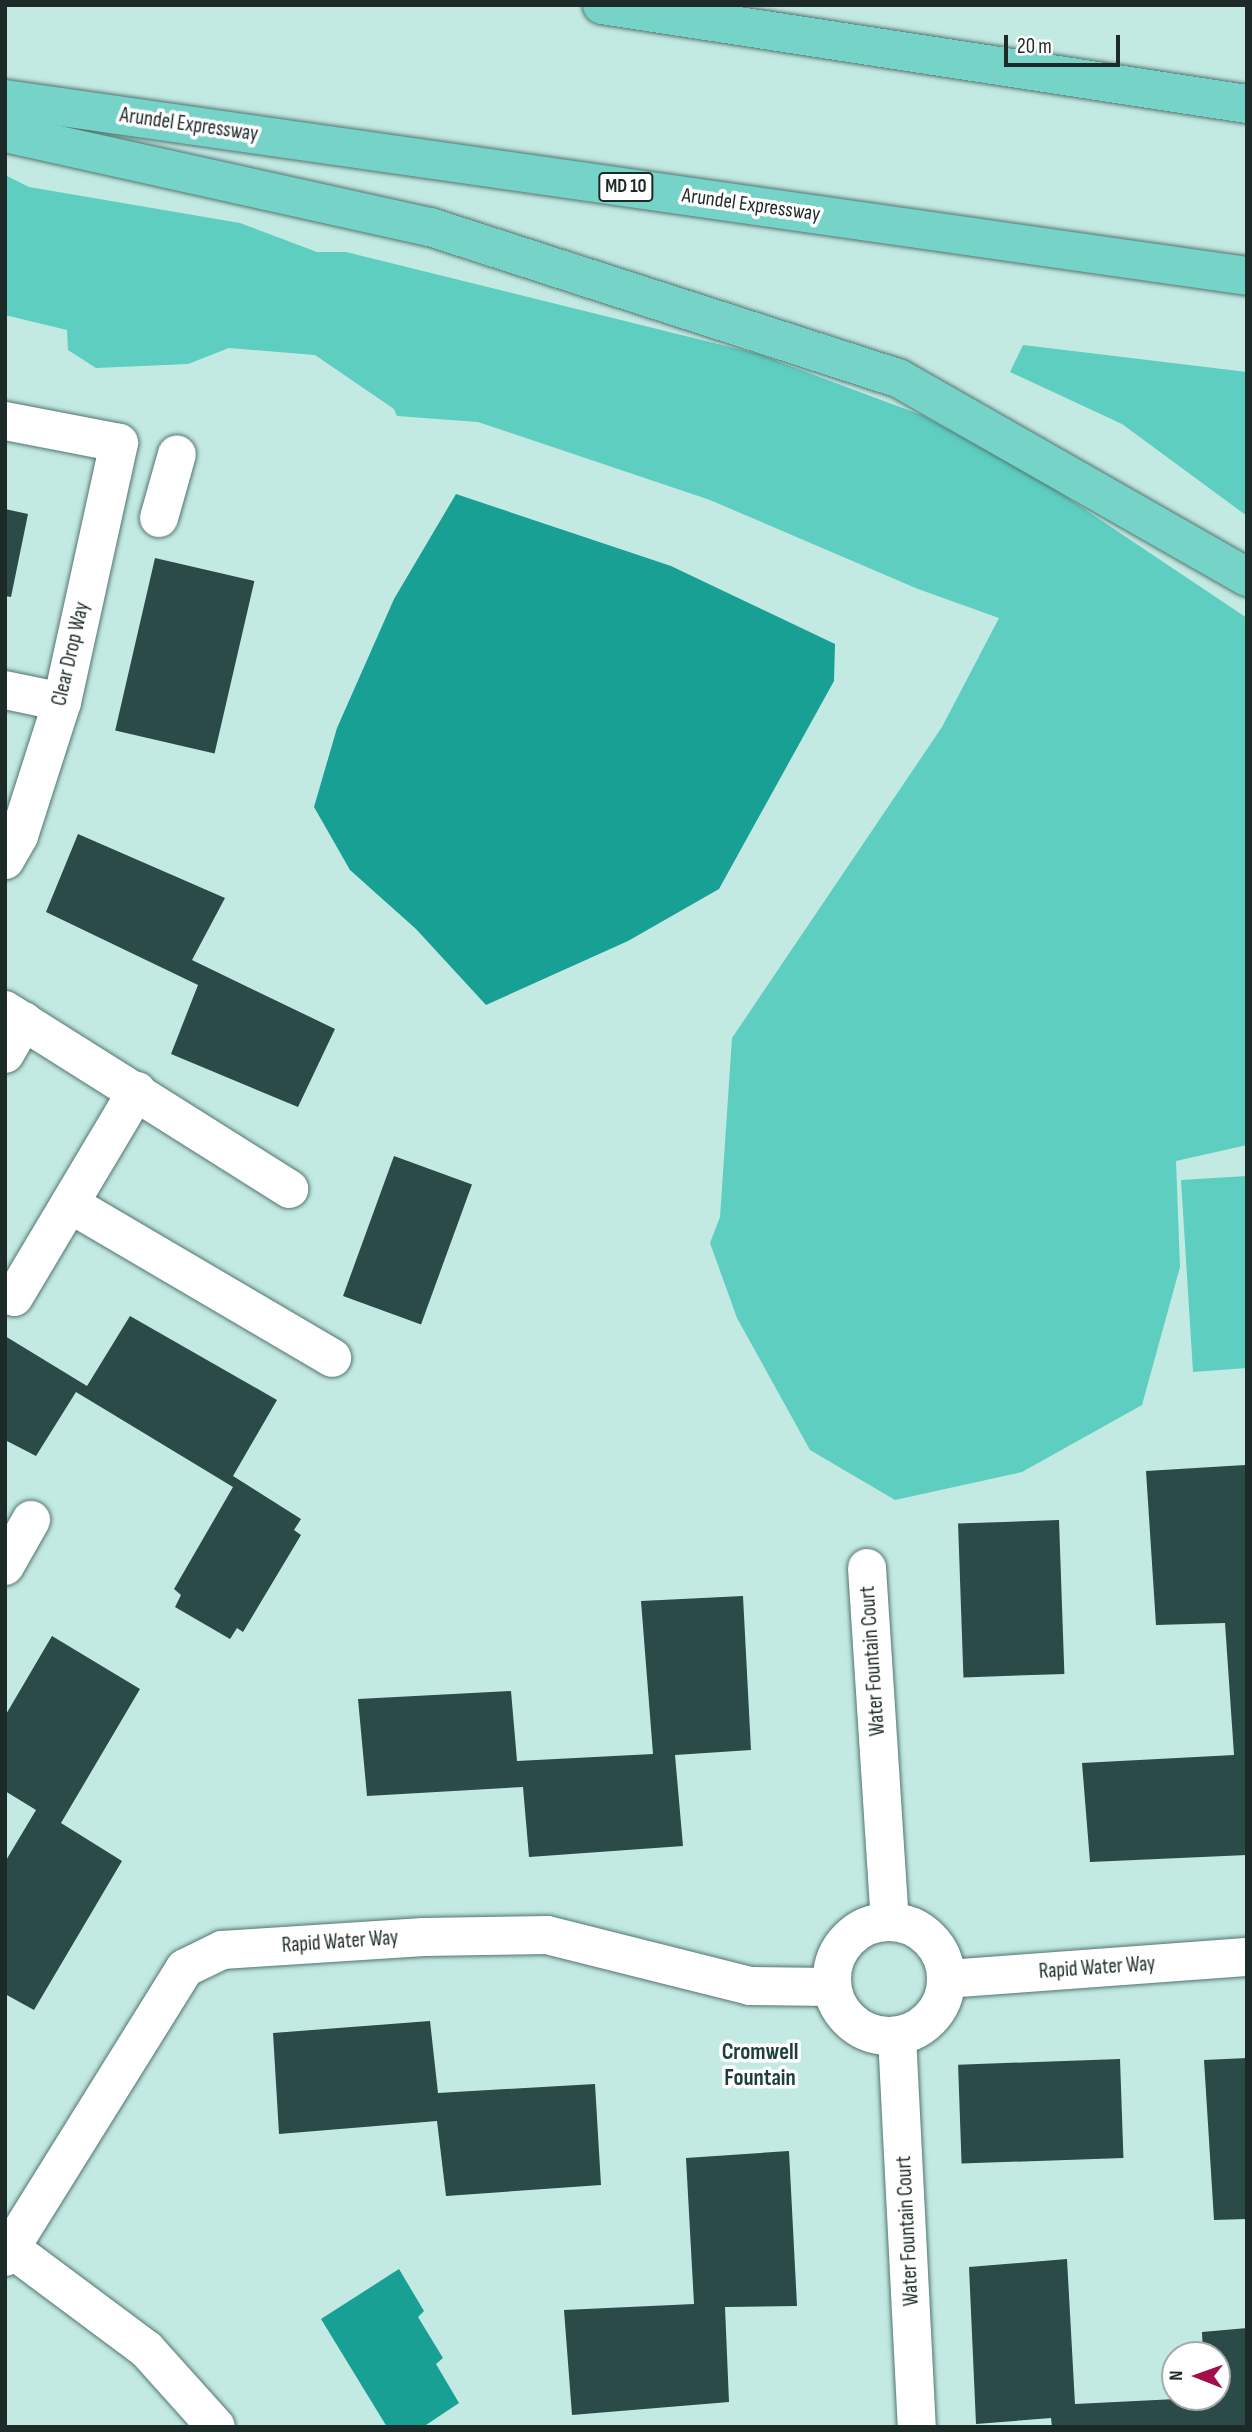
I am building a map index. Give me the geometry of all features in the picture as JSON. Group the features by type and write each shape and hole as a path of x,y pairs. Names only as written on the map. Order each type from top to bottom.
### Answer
{"highway":[{"path":"602,5 1247,104"},
{"name":"Arundel Expressway","path":"5,99 1247,276"},
{"path":"5,133 430,227 898,378 1247,577"}],"street":[{"name":"Clear Drop Way","path":"5,421 118,443 62,702 19,836 5,860"},
{"path":"159,518 177,454"},
{"path":"5,690 62,702"},
{"path":"5,1054 15,1015 289,1189"},
{"path":"14,1297 137,1091"},
{"path":"69,1204 332,1358"},
{"path":"5,1566 32,1520"},
{"name":"Water Fountain Court","path":"867,1568 890,1921"},
{"path":"890,1921 907,1924 930,1939 944,1961 947,1979 944,1995 927,2023 897,2036 862,2029 837,2004 832,1987 840,1949 870,1924 890,1921"},
{"name":"Rapid Water Way","path":"7,2250 185,1968 222,1950 424,1937 547,1934 750,1986 832,1987"},
{"name":"Rapid Water Way","path":"947,1979 1247,1957"},
{"name":"Water Fountain Court","path":"897,2036 917,2427"},
{"path":"7,2250 147,2350 216,2427"}],"shaded area":[{"path":"5,175 29,187 240,223 317,252 346,252 758,354 924,416 1044,482 1247,618 1247,1145 1176,1161 1180,1267 1142,1405 1022,1472 895,1500 810,1450 737,1318 710,1243 720,1217 732,1038 942,727 999,618 918,589 710,500 478,422 397,416 394,409 315,355 229,348 188,364 96,368 68,350 67,330 5,315"},
{"path":"1023,345 1247,372 1247,516 1122,424 1010,372"},
{"path":"456,494 671,566 835,644 834,681 719,889 628,941 486,1005 416,929 350,870 314,807 337,728 394,599"},
{"path":"1247,1176 1247,1368 1193,1372 1181,1180"},
{"path":"399,2269 424,2311 418,2317 443,2358 436,2364 459,2403 423,2427 387,2427 321,2319"}],"building":[{"path":"5,509 28,514 11,597 5,596"},
{"path":"155,558 254,581 215,753 115,730"},
{"path":"78,834 225,898 192,960 335,1029 298,1107 171,1054 198,985 46,912"},
{"path":"394,1156 472,1184 421,1324 343,1296"},
{"path":"130,1316 277,1400 233,1476 301,1519 294,1530 301,1535 243,1632 237,1628 230,1639 175,1607 181,1595 174,1589 233,1487 76,1392 36,1456 5,1440 5,1336 87,1386"},
{"path":"1245,1465 1247,1855 1090,1862 1082,1763 1234,1755 1225,1623 1156,1625 1146,1471"},
{"path":"1059,1520 1064,1674 963,1677 958,1524"},
{"path":"743,1596 751,1750 675,1755 683,1846 529,1857 523,1787 367,1796 358,1699 511,1691 517,1761 653,1754 641,1601"},
{"path":"52,1636 140,1689 61,1823 122,1861 34,2010 5,1994 5,1862 36,1810 5,1791 5,1716"},
{"path":"430,2021 438,2093 595,2084 601,2185 446,2196 437,2121 279,2134 273,2033"},
{"path":"1247,2058 1247,2219 1214,2220 1204,2060"},
{"path":"1120,2059 1123,2158 962,2164 958,2065"},
{"path":"789,2151 797,2306 725,2307 729,2402 572,2415 564,2310 694,2304 686,2158"},
{"path":"1067,2259 1075,2404 1161,2400 1161,2411 1231,2411 1231,2341 1202,2341 1202,2332 1247,2328 1247,2427 1052,2427 1051,2418 976,2424 969,2267"}],"district":[{"name":"Cromwell Fountain","path":"760,2065"}]}
